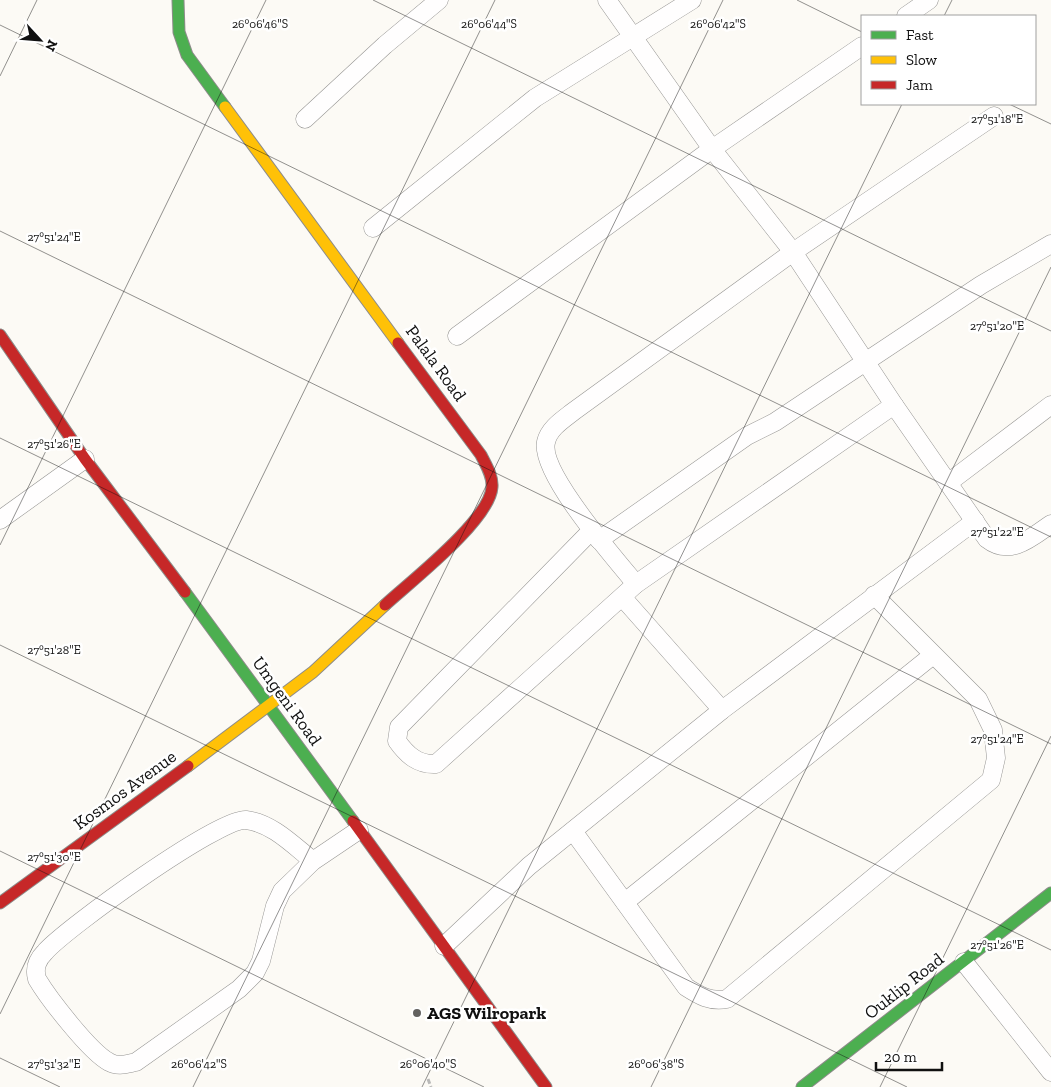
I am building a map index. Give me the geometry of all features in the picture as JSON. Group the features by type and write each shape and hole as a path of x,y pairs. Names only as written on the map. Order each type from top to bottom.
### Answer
{"street":[{"name":"Palala Road","path":"178,0 178,32 188,55 481,455 492,473 494,491 476,521 313,672 270,706"},
{"path":"305,119 439,0"},
{"path":"607,0 712,149 793,252 894,405 988,539 1004,548 1018,545 1051,524"},
{"path":"373,228 535,98 634,38 692,0"},
{"path":"907,15 929,0"},
{"path":"457,336 712,149 861,47"},
{"path":"636,584 595,535 553,473 545,444 549,434 574,411 793,252 994,116"},
{"path":"894,405 636,584 623,598 436,764 426,765 416,762 397,741 399,727 505,621 595,535 747,436 775,422 981,285 1051,244"},
{"name":"Umgeni Road","path":"0,335 85,459 270,706 546,1087"},
{"path":"948,483 1051,405"},
{"path":"0,520 85,459"},
{"path":"444,946 529,866 722,710 975,520"},
{"path":"573,831 686,987 700,996 714,1001 727,999 991,780 996,758 993,730 978,699 874,595"},
{"path":"623,598 722,710"},
{"path":"625,902 932,655"},
{"name":"Kosmos Avenue","path":"0,903 270,706"},
{"path":"313,861 275,831 245,820 233,821 214,830 144,876 63,934 39,960 34,970 37,979 86,1041 108,1062 119,1066 136,1062 239,989 254,973 261,961 275,906 282,891 313,861 359,830"},
{"name":"Ouklip Road","path":"802,1087 1051,893"},
{"path":"964,962 1051,1072"}],"path":[{"path":"428,1079 431,1087"}],"traffic: fast":[{"path":"178,0 179,32 187,55 225,107"},
{"path":"185,592 353,821"},
{"path":"802,1087 1051,893"}],"traffic: slow":[{"path":"225,107 398,343"},
{"path":"188,766 313,672 385,605"}],"traffic: jam":[{"path":"0,335 85,459 185,592"},
{"path":"385,605 464,533 488,501 492,487 490,475 481,455 398,343"},
{"path":"0,903 188,766"},
{"path":"353,821 546,1087"}],"place":[{"name":"AGS Wilropark","path":"417,1013"}]}
